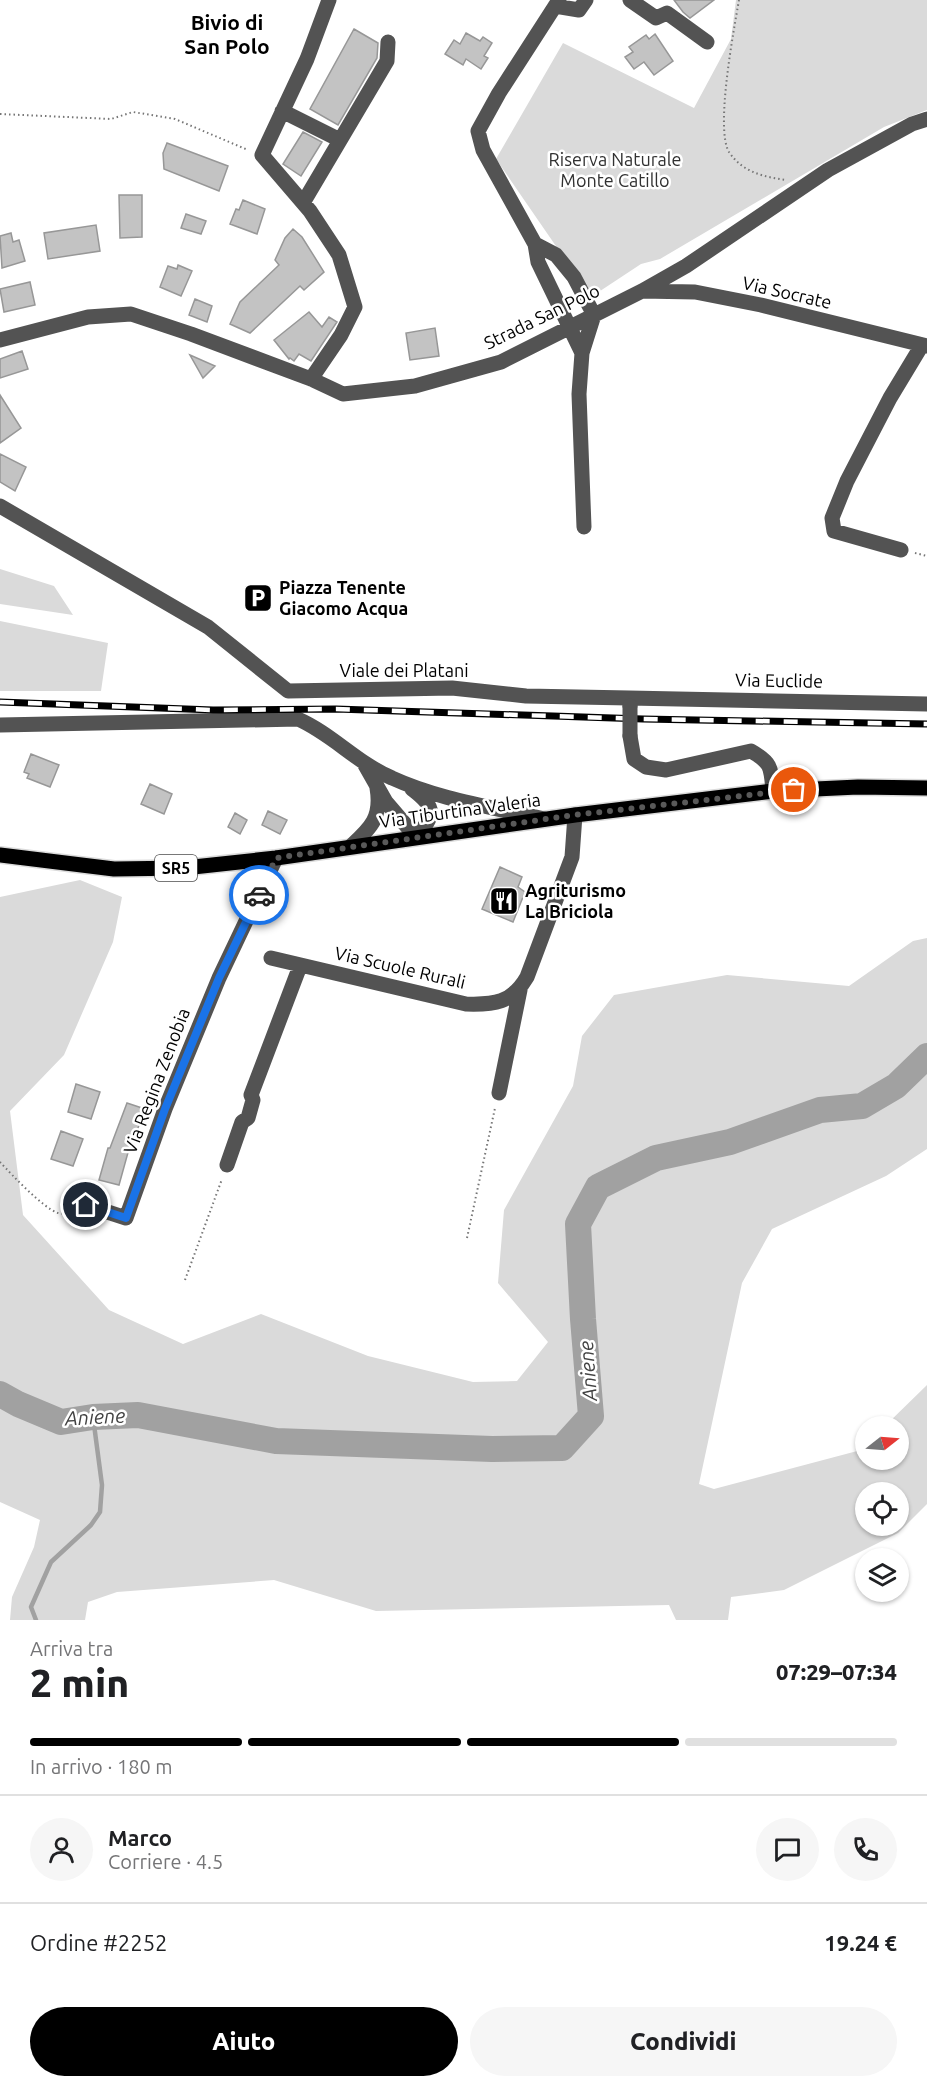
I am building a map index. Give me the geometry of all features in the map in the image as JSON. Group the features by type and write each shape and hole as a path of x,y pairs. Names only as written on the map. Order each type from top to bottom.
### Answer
{"main road":[{"name":"Via Tiburtina Valeria","path":"0,855 114,869 184,868 276,858 544,819 772,791 858,787 927,788"}],"street":[{"path":"311,379 341,334 355,307 339,255 303,203 261,155 307,59 329,0"},
{"path":"582,353 538,262 535,244 483,150 478,131 499,93 557,3 579,10 586,0"},
{"path":"630,0 656,18 667,13 707,42"},
{"path":"303,203 387,61 388,42"},
{"path":"282,111 340,140"},
{"name":"Strada San Polo","path":"0,339 88,317 130,314 311,379 343,394 415,387 501,362 642,291 686,266 828,170 912,124 927,119"},
{"path":"535,244 556,255 574,277 594,315 582,353 579,394 584,526"},
{"name":"Via Socrate","path":"642,291 694,292 762,305 925,346 890,398 847,481 832,518 834,531 901,550"},
{"name":"Viale dei Platani","path":"0,506 208,627 288,691 452,688 526,696 630,702"},
{"path":"630,702 630,736 634,759 646,767 666,770 751,751 766,760 771,770 772,791"},
{"name":"Via Euclide","path":"630,702 927,704"},
{"path":"0,725 298,719 317,727 365,764 405,783 472,804 544,819"},
{"path":"365,764 386,802 416,837 430,820 430,807 405,783"},
{"path":"351,846 371,829 379,798 377,785"},
{"path":"499,1094 520,990 573,857 574,815"},
{"name":"Via Regina Zenobia","path":"86,1205 126,1218 165,1109 219,978 276,858"},
{"name":"Via Scuole Rurali","path":"272,958 466,1004 498,1002 520,990"},
{"path":"227,1165 242,1122 248,1118 254,1100 251,1095 300,966"}],"path":[{"path":"739,0 724,116 729,151 752,173 808,184"},
{"path":"0,114 111,119 133,112 175,119 261,155"},
{"path":"467,1238 499,1094"},
{"path":"0,1162 20,1182 58,1213 68,1214 86,1205"},
{"path":"185,1280 227,1165"}],"green space":[{"name":"Riserva Naturale Monte Catillo","path":"736,0 927,0 927,110 884,127 660,259 641,264 591,297 496,159 563,43 694,108 731,39"},
{"path":"0,569 54,586 73,615 0,604"},
{"path":"0,621 108,643 101,691 0,691"},
{"path":"80,880 122,897 113,942 64,1055 10,1111 23,1215 109,1310 183,1344 261,1314 368,1356 473,1382 517,1381 548,1342 498,1283 504,1210 573,1086 582,1036 614,995 727,975 849,986 913,941 927,938 927,1149 886,1176 772,1229 742,1283 699,1484 714,1489 855,1452 855,1470 909,1470 909,1416 895,1416 927,1385 927,1504 909,1522 909,1482 855,1482 855,1536 892,1536 868,1548 855,1548 855,1554 784,1590 731,1597 728,1620 676,1620 669,1605 376,1611 274,1580 117,1592 88,1602 85,1620 10,1620 12,1597 34,1547 40,1520 0,1502 0,897"}],"building":[{"path":"674,0 714,0 690,18"},
{"path":"354,29 378,43 377,58 338,125 310,109"},
{"path":"466,33 480,41 483,37 492,43 484,56 488,58 481,69 466,59 463,65 445,54 454,40 460,44"},
{"path":"655,34 673,61 654,75 644,62 634,69 625,57 633,52 629,47 646,35 649,39"},
{"path":"303,132 322,142 301,176 283,164"},
{"path":"167,143 228,166 219,191 164,169 163,153"},
{"path":"119,195 142,195 142,237 120,238"},
{"path":"243,200 265,209 257,234 230,224 236,209 239,210"},
{"path":"186,214 206,221 201,234 181,228"},
{"path":"96,225 100,251 48,259 44,233"},
{"path":"293,229 302,237 324,272 304,290 300,286 250,333 230,324 240,302 279,265 275,260 285,238"},
{"path":"11,233 13,242 19,240 25,261 2,268 0,236"},
{"path":"178,265 192,271 181,296 160,287 168,266 177,269"},
{"path":"30,282 35,305 4,312 0,289"},
{"path":"195,299 212,306 207,322 189,315"},
{"path":"309,312 322,327 329,317 337,322 311,361 299,354 294,361 289,359 274,340"},
{"path":"435,328 439,356 410,360 406,333"},
{"path":"22,351 28,369 0,378 0,359"},
{"path":"190,355 215,366 203,378"},
{"path":"0,395 21,428 0,443"},
{"path":"0,454 26,467 15,491 0,482"},
{"path":"31,754 59,765 50,787 27,778 29,774 24,772"},
{"path":"150,784 172,794 164,814 141,804"},
{"path":"268,811 287,820 280,834 262,825"},
{"path":"235,813 247,820 240,834 228,827"},
{"name":"Agriturismo La Briciola","path":"500,867 522,877 518,887 525,892 513,922 482,909"},
{"path":"76,1084 100,1092 91,1119 68,1112"},
{"path":"127,1103 145,1109 134,1139 132,1138 119,1185 99,1180 108,1148 110,1148"},
{"path":"61,1131 83,1139 73,1166 51,1159"}],"waterway":[{"name":"Aniene","path":"0,1394 61,1422 93,1417 138,1415 276,1441 492,1449 562,1448 591,1416 578,1224 598,1187 656,1158 730,1142 820,1110 862,1106 896,1086 927,1056"},
{"path":"36,1620 31,1607 51,1562 91,1525 100,1512 102,1485 93,1417"}],"railway":[{"path":"0,702 213,710 336,709 643,719 927,724"}],"way so far":[{"path":"259,895 276,858 574,815 794,790"}],"place":[{"name":"Piazza Tenente Giacomo Acqua","path":"258,598"},
{"name":"Agriturismo La Briciola","path":"504,901"}],"district":[{"name":"Bivio di San Polo","path":"227,35"}],"route":[{"path":"86,1205 126,1218 165,1109 219,978 259,895"}]}
